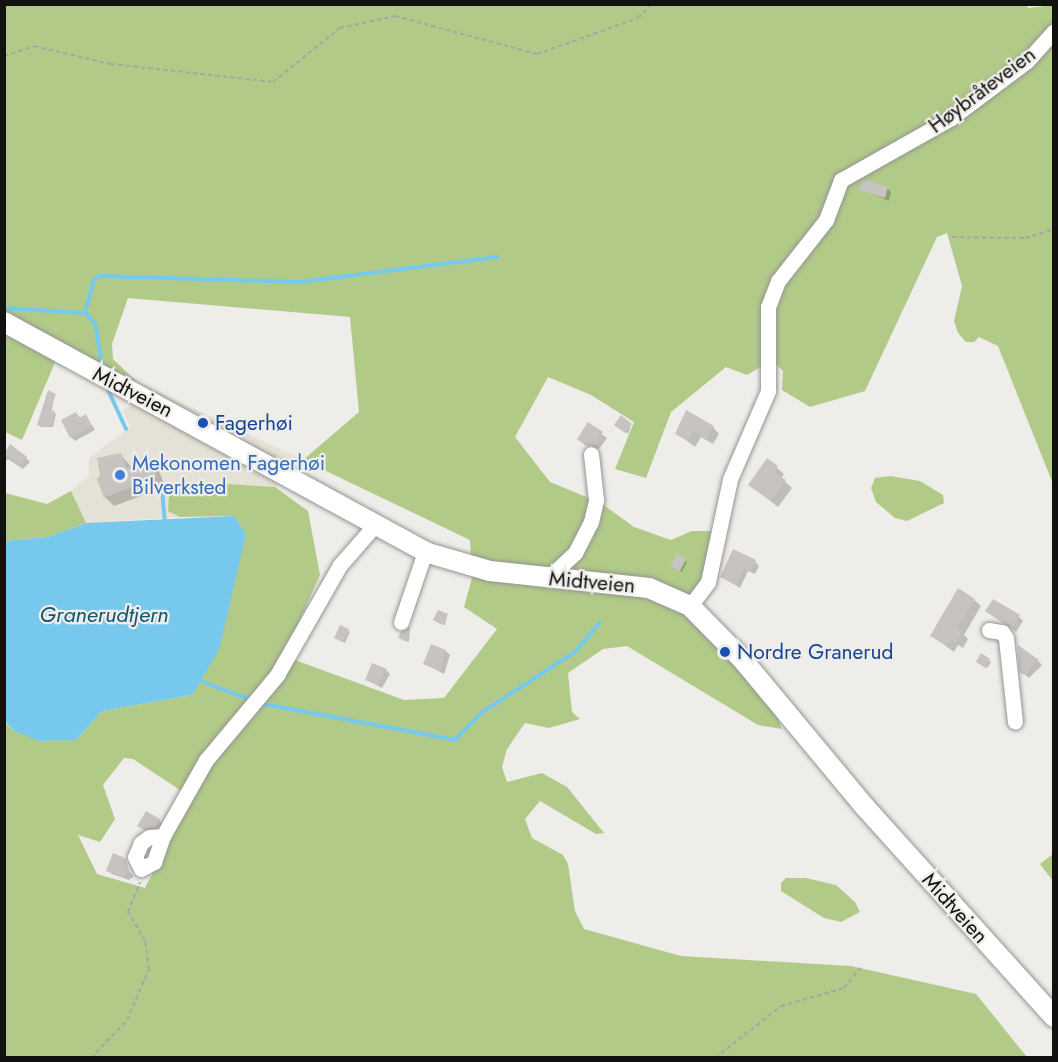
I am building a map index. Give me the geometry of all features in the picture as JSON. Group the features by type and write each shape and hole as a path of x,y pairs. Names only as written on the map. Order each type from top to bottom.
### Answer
{"main road":[{"name":"Midtveien","path":"4,322 256,456 374,526 425,552 490,571 649,588 690,606 742,659 865,807 1053,1017"}],"street":[{"name":"Høybråteveien","path":"690,606 708,582 730,478 768,391 768,307 778,281 826,220 841,180 951,118 1027,61 1053,31"},
{"path":"548,578 575,553 591,522 596,500 591,454"},
{"path":"147,869 154,862 163,836 206,760 277,675 340,566 374,526"},
{"path":"401,622 425,552"},
{"path":"989,630 1002,632 1006,638 1015,722"}],"path":[{"path":"4,56 34,46 111,64 273,82 340,28 395,16 537,54 638,18 652,4"},
{"path":"952,237 1025,238 1053,229"},
{"path":"91,1058 120,1031 149,969 144,941 129,912 147,869"},
{"path":"715,1058 781,1006 844,988 860,968"}],"shaded area":[{"path":"137,382 303,460 275,487 227,484 179,487 169,493 168,510 180,517 86,523 71,491 89,476 89,458 130,427 123,411 133,403"}],"green space":[{"path":"1026,4 1028,8 1053,5 1053,484 998,346 979,337 974,342 966,342 958,333 954,321 962,286 947,233 937,237 865,391 810,407 782,390 783,371 772,360 747,375 726,367 671,412 646,478 615,469 634,422 591,395 548,377 515,437 550,482 601,503 634,527 671,540 692,531 713,531 714,576 701,606 758,666 782,729 758,725 627,646 603,649 568,673 572,712 580,719 549,728 525,723 507,749 502,767 507,782 542,773 567,787 604,833 596,834 540,801 525,819 532,838 563,855 568,864 575,911 584,929 681,956 851,966 976,994 1027,1057 5,1057 4,721 14,731 76,740 102,711 192,695 246,534 233,516 180,517 168,511 169,493 179,487 227,484 275,487 308,511 320,575 284,656 404,700 444,698 497,629 464,607 472,578 470,540 303,460 359,412 350,317 128,298 112,344 113,359 137,382 62,346 22,440 5,432 5,5","holes":["124,758 133,759 192,798 145,888 97,874 78,835 100,842 115,819 103,785"]},
{"path":"890,476 920,481 943,495 944,503 907,521 895,518 876,502 871,488 875,478"},
{"path":"71,491 86,523 48,537 5,541 5,493 47,504"},
{"path":"1054,854 1053,881 1040,864"},
{"path":"786,878 806,878 836,885 855,902 860,912 841,922 824,918 781,891 781,883"}],"water":[{"name":"Granerudtjern","path":"234,516 246,534 219,650 192,695 102,711 76,740 39,741 14,731 5,721 5,541 48,537 86,523"}],"building":[{"path":"863,179 888,187 885,198 859,190"},
{"path":"48,390 56,394 49,410 55,411 51,426 42,427 37,425"},
{"path":"686,410 714,426 706,439 694,431 688,441 675,434"},
{"path":"76,412 79,418 86,414 92,426 70,438 61,420"},
{"path":"621,415 632,424 625,433 614,425"},
{"path":"588,422 603,432 595,445 586,446 577,439"},
{"path":"10,444 27,457 21,465 4,454"},
{"path":"121,453 127,468 150,459 157,477 104,498 97,479 101,474 97,458"},
{"path":"767,458 778,466 774,472 786,480 771,501 748,485"},
{"path":"733,549 756,560 751,571 744,568 736,585 720,577"},
{"path":"677,554 686,559 680,571 670,566"},
{"path":"958,588 975,599 957,628 962,631 956,643 951,640 947,646 930,636"},
{"path":"993,599 1020,615 1012,629 985,611"},
{"path":"438,610 448,614 443,625 433,620"},
{"path":"340,625 349,629 343,642 334,638"},
{"path":"410,626 407,641 398,638 401,631"},
{"path":"431,644 446,650 440,671 423,664"},
{"path":"1018,645 1039,660 1024,675 1019,672"},
{"path":"981,653 990,659 985,668 976,662"},
{"path":"372,663 387,669 378,685 365,680"},
{"path":"146,811 160,819 156,827 143,829 137,826"},
{"path":"113,853 125,858 130,873 126,872 125,877 106,871"}],"waterway":[{"path":"85,313 94,280 99,276 300,282 497,257"},
{"path":"4,308 85,313 95,323 102,365"},
{"path":"108,390 126,429"},
{"path":"162,489 165,521"},
{"path":"258,703 455,740 481,713 575,652 599,623"},
{"path":"201,681 248,699"}],"place":[{"name":"Fagerhøi","path":"203,423"},
{"name":"Mekonomen Fagerhøi Bilverksted","path":"120,475"},
{"name":"Nordre Granerud","path":"725,652"}]}
